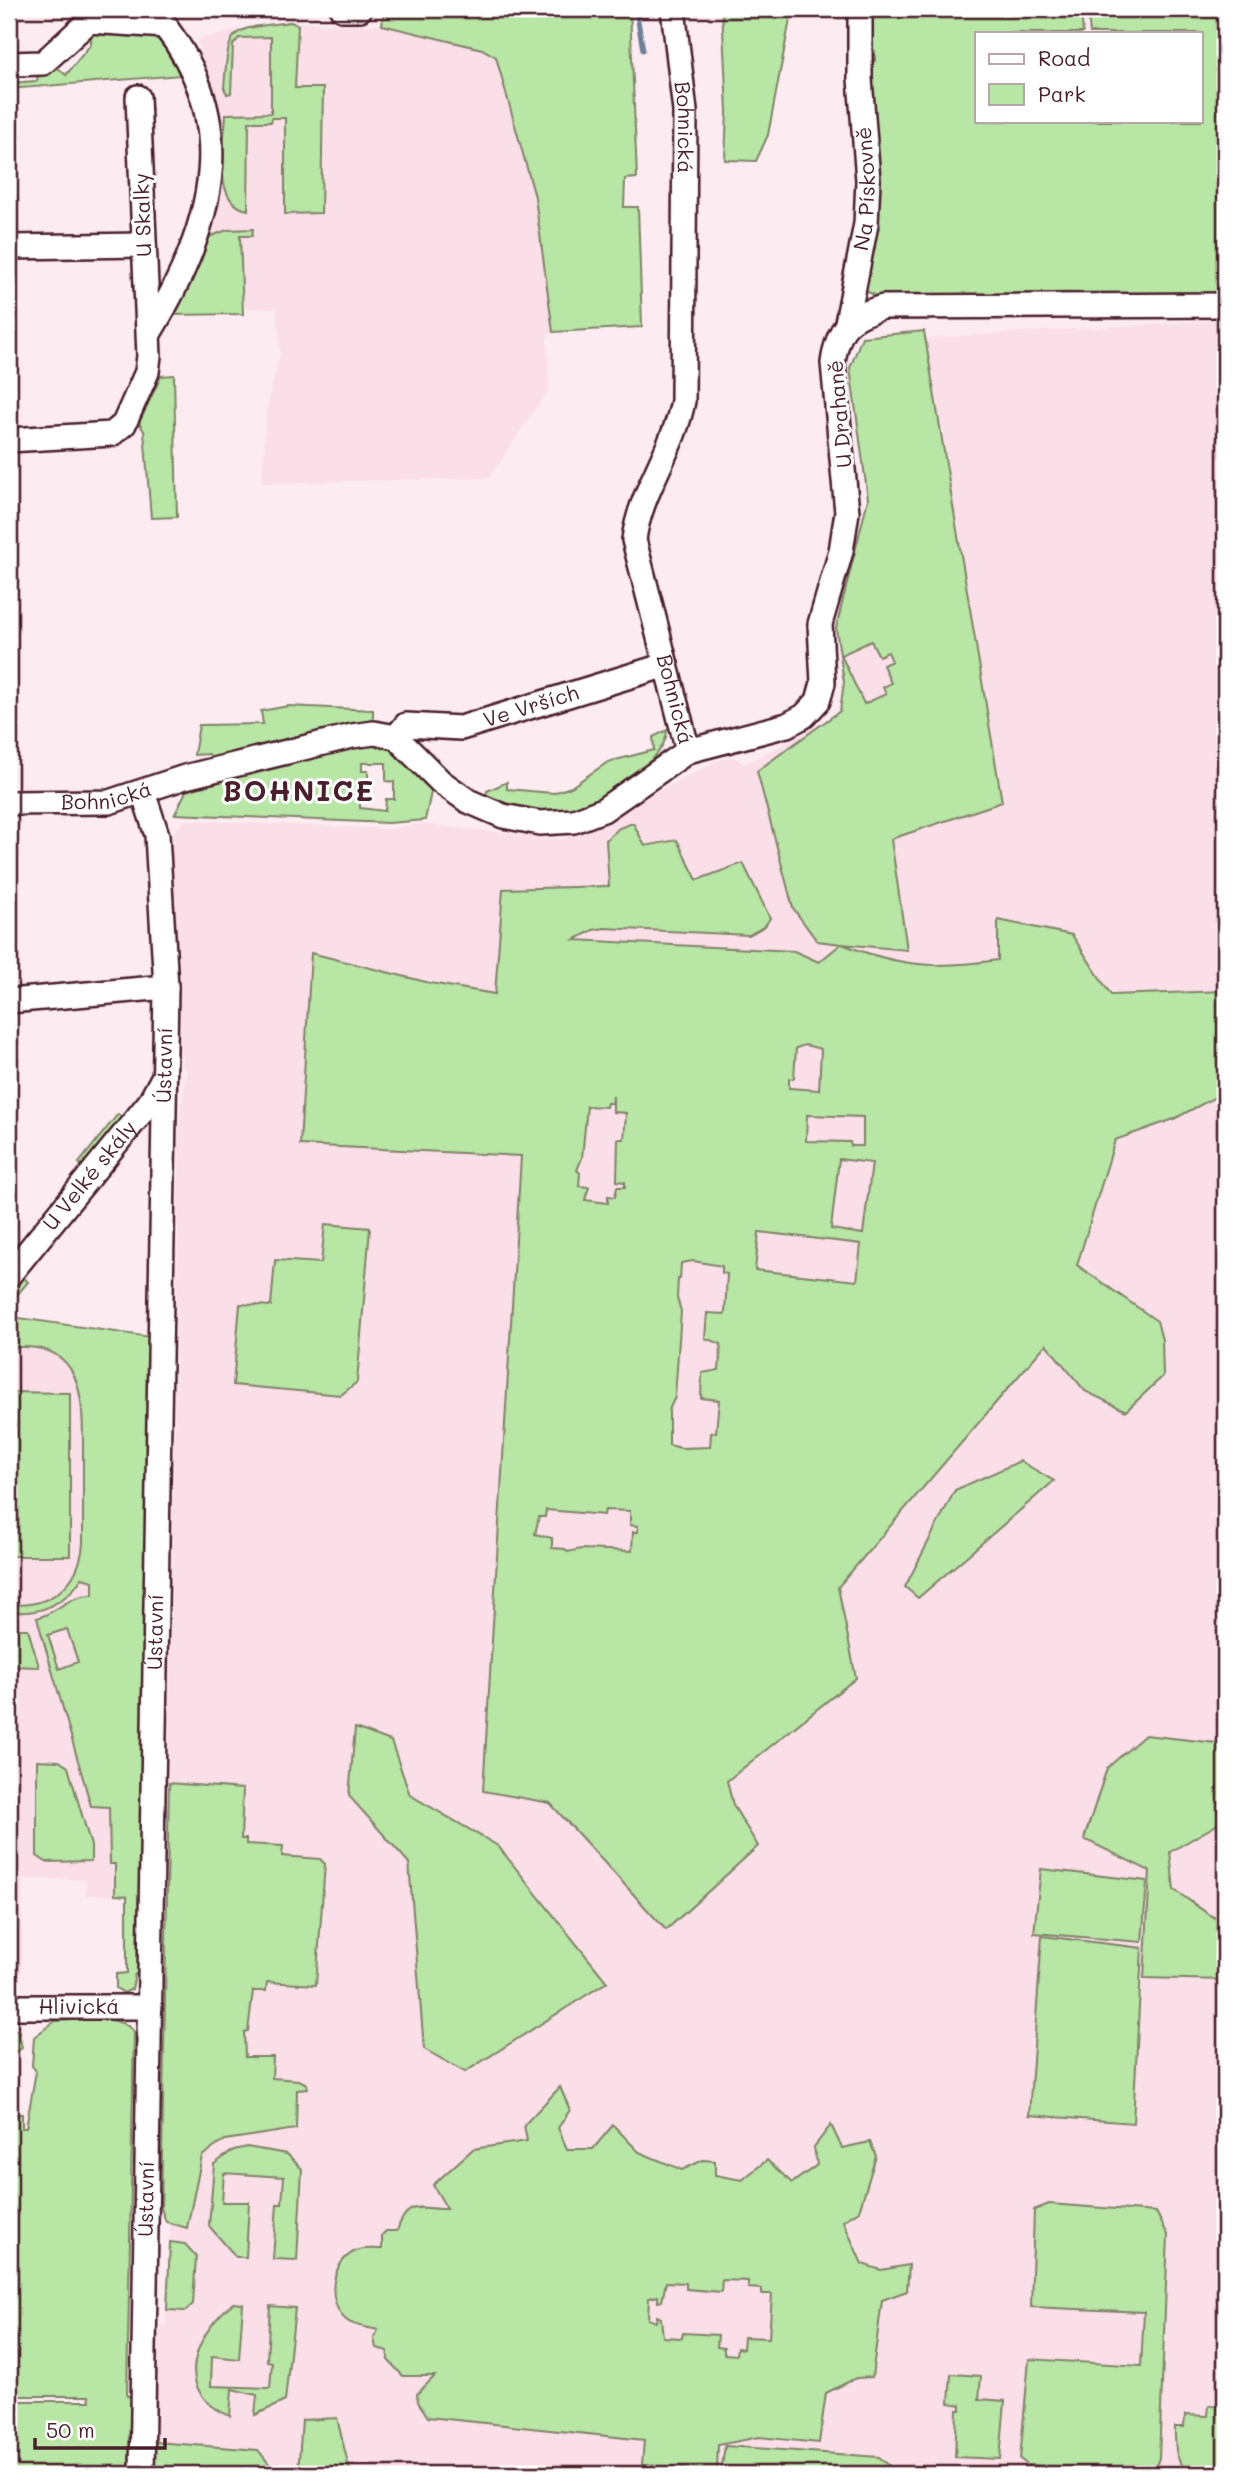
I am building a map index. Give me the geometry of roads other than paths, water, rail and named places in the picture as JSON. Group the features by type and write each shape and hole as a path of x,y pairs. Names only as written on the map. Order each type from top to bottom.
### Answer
{"street":[{"name":"U Skalky","path":"149,9 166,26 194,70 208,118 211,168 204,215 176,289 150,332"},
{"path":"342,9 360,9"},
{"name":"Bohnická","path":"9,803 109,802 185,777 374,733 396,737 441,782 468,801 503,816 540,823 574,821 603,810 688,751 635,540 637,518 678,427 683,401 685,111 673,9"},
{"name":"Na Pískovně","path":"846,323 866,224 867,180 860,79 860,9"},
{"path":"9,64 43,63 94,15 166,26"},
{"name":"U Skalky","path":"9,440 103,436 124,424 147,372 150,332 138,97"},
{"path":"9,247 144,245"},
{"path":"846,323 883,307 1225,305"},
{"name":"U Drahaně","path":"688,751 787,724 804,716 818,701 824,683 820,624 841,551 847,512 833,363 836,342 846,323"},
{"name":"Ve Vrších","path":"396,737 406,726 461,728 666,665"},
{"name":"Ústavní","path":"142,2474 166,1073 166,988 157,835 143,792"},
{"path":"9,1001 166,988"},
{"name":"U Velké skály","path":"9,1275 150,1102 166,1073"},
{"name":"Hlivická","path":"9,2007 150,2007"}],"waterway":[{"path":"636,9 643,50"}],"district":[{"name":"BOHNICE","path":"299,791"}]}
